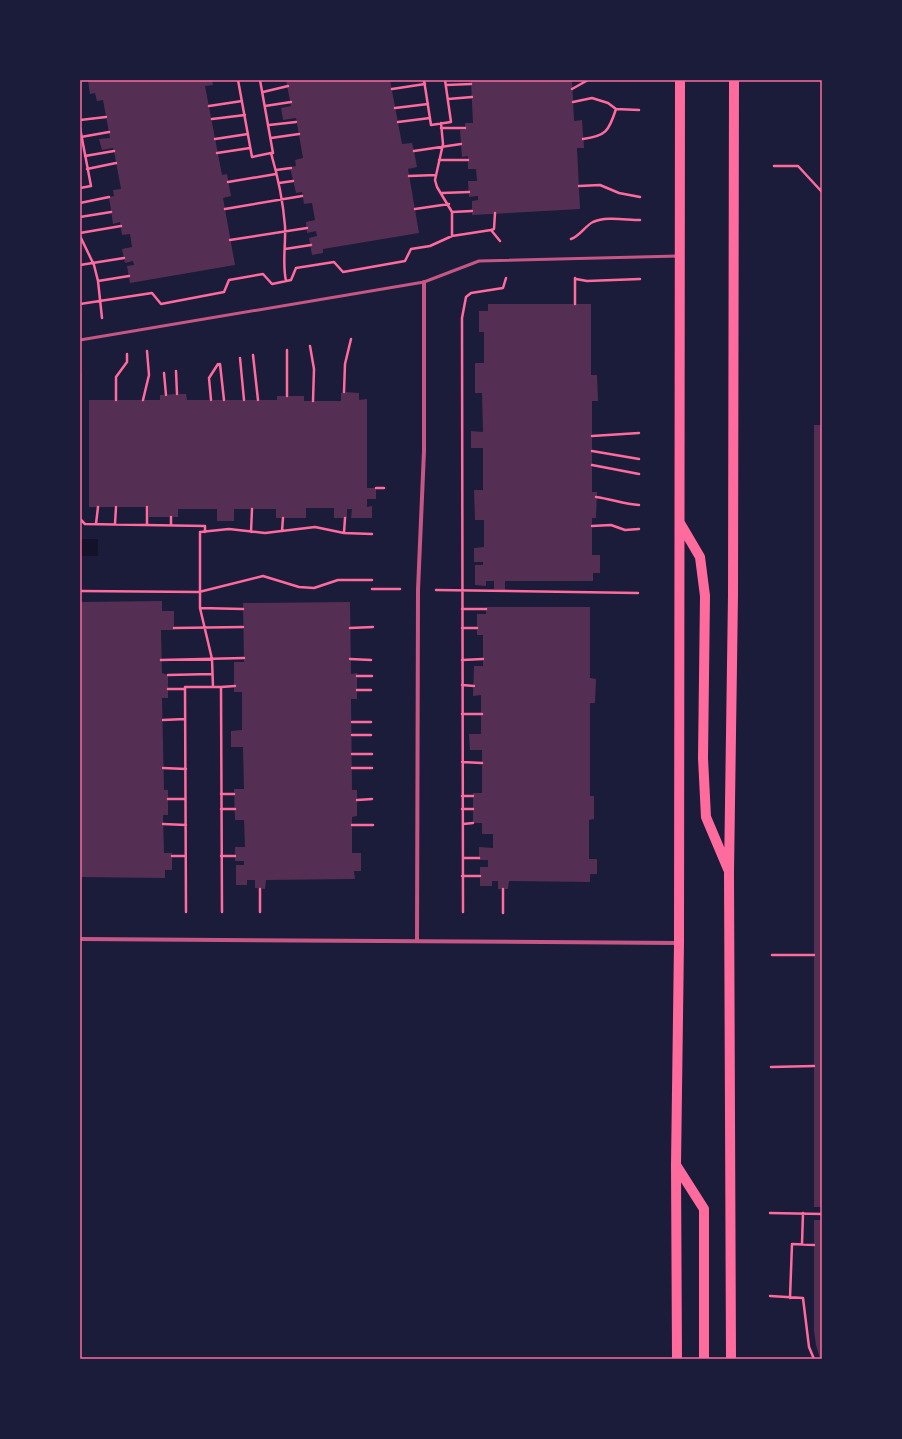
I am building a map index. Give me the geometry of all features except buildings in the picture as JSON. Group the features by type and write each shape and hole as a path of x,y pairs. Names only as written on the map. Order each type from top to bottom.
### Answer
{"main road":[{"path":"677,1359 676,1164 679,943 680,80"},
{"path":"731,1359 729,873 733,587 734,80"},
{"path":"680,522 700,557 705,596 703,758 706,817 729,873"},
{"path":"676,1164 704,1209 704,1359"}],"street":[{"path":"417,941 418,590 424,451 424,282"},
{"path":"80,938 679,943"}],"lane":[{"path":"80,340 424,282 479,261 680,256"}],"path":[{"path":"240,80 238,80 252,157 274,153 260,80"},
{"path":"424,80 431,125 451,122 445,80"},
{"path":"572,89 588,80"},
{"path":"392,89 425,84"},
{"path":"446,85 471,84"},
{"path":"263,92 288,86"},
{"path":"448,99 472,98"},
{"path":"573,102 592,98 608,102 616,109 639,110"},
{"path":"209,106 242,101"},
{"path":"265,106 290,102"},
{"path":"396,108 428,104"},
{"path":"583,139 598,137 606,132 612,124 616,109"},
{"path":"212,119 245,115"},
{"path":"80,120 106,116"},
{"path":"398,122 430,118"},
{"path":"269,125 296,122"},
{"path":"441,123 442,146 436,175 437,187 449,204 452,212 452,236"},
{"path":"80,128 91,186 80,188"},
{"path":"442,128 465,128"},
{"path":"81,137 109,132"},
{"path":"215,139 248,134"},
{"path":"271,138 299,134"},
{"path":"414,151 460,144"},
{"path":"217,153 250,148"},
{"path":"85,156 114,151"},
{"path":"270,153 276,170 282,199 286,249 283,268 286,281"},
{"path":"439,160 468,160"},
{"path":"87,169 116,164"},
{"path":"774,166 798,166 822,192"},
{"path":"276,170 291,168"},
{"path":"228,182 276,174"},
{"path":"409,176 436,175"},
{"path":"279,183 293,181"},
{"path":"579,186 600,185 618,193 640,196"},
{"path":"442,194 469,192"},
{"path":"225,209 302,196"},
{"path":"80,203 109,197"},
{"path":"415,209 449,204"},
{"path":"452,212 472,211"},
{"path":"80,217 111,212"},
{"path":"80,304 152,293 161,304 224,292 229,280 263,274 272,284 291,280 296,268 334,262 343,272 405,261 411,249 430,246 452,236 494,229 494,213"},
{"path":"568,240 574,238 592,223 600,219 640,220"},
{"path":"80,233 121,226"},
{"path":"230,240 307,228"},
{"path":"491,230 499,241 506,241"},
{"path":"80,236 94,263 98,281 105,336"},
{"path":"286,249 311,246"},
{"path":"80,265 124,258"},
{"path":"98,281 129,276"},
{"path":"463,912 462,326 466,297 471,293 504,288 507,277 513,277"},
{"path":"571,277 587,281 640,279"},
{"path":"575,278 575,304"},
{"path":"344,392 345,364 351,339"},
{"path":"310,346 314,369 313,401"},
{"path":"287,350 287,396"},
{"path":"143,400 149,375 146,351"},
{"path":"116,400 116,377 127,362 127,354"},
{"path":"253,355 258,400"},
{"path":"240,358 244,400"},
{"path":"211,400 209,378 219,364 224,400"},
{"path":"176,371 177,394"},
{"path":"164,373 166,394"},
{"path":"80,374 80,519 85,524 204,526 205,532"},
{"path":"592,436 639,433"},
{"path":"592,451 639,459"},
{"path":"592,465 639,474"},
{"path":"376,488 384,488"},
{"path":"596,497 615,500 624,504 639,505"},
{"path":"96,524 98,507"},
{"path":"116,507 116,524"},
{"path":"146,507 147,525"},
{"path":"251,532 252,509"},
{"path":"171,517 171,525"},
{"path":"282,531 283,518"},
{"path":"344,533 345,518"},
{"path":"592,526 611,525 625,530 639,529"},
{"path":"213,687 212,659 200,608 200,532 229,529 251,532 282,531 315,527 344,533 372,534"},
{"path":"80,591 199,592 263,576 299,587 314,588 338,580 372,580"},
{"path":"372,589 400,589"},
{"path":"436,590 638,593"},
{"path":"200,608 243,609"},
{"path":"462,609 486,609"},
{"path":"174,628 243,627"},
{"path":"350,628 373,627"},
{"path":"462,628 477,628"},
{"path":"161,660 244,658"},
{"path":"350,659 371,660"},
{"path":"462,660 483,659"},
{"path":"168,675 212,674"},
{"path":"357,676 372,676"},
{"path":"462,685 474,686"},
{"path":"168,689 185,689 185,687 235,686"},
{"path":"221,687 222,912"},
{"path":"185,689 186,912"},
{"path":"357,690 371,690"},
{"path":"462,714 482,714"},
{"path":"163,720 185,719"},
{"path":"352,722 371,722"},
{"path":"352,735 371,735"},
{"path":"352,754 372,754"},
{"path":"462,762 482,763"},
{"path":"163,768 186,769"},
{"path":"352,768 372,768"},
{"path":"221,794 234,794"},
{"path":"462,796 473,796"},
{"path":"168,799 186,799"},
{"path":"357,800 372,800"},
{"path":"221,809 234,809"},
{"path":"462,809 473,809"},
{"path":"163,824 186,825"},
{"path":"463,824 473,824"},
{"path":"352,825 373,825"},
{"path":"172,856 185,856"},
{"path":"222,856 235,856"},
{"path":"463,858 479,858"},
{"path":"462,876 480,876"},
{"path":"260,889 260,912"},
{"path":"503,889 503,912"},
{"path":"772,955 814,955"},
{"path":"771,1067 814,1066"},
{"path":"770,1213 822,1214"},
{"path":"802,1213 802,1244"},
{"path":"790,1298 792,1244 814,1245"},
{"path":"770,1296 803,1298 807,1340 814,1359"}],"shaded area":[{"path":"80,539 98,539 98,556 80,556"}]}
